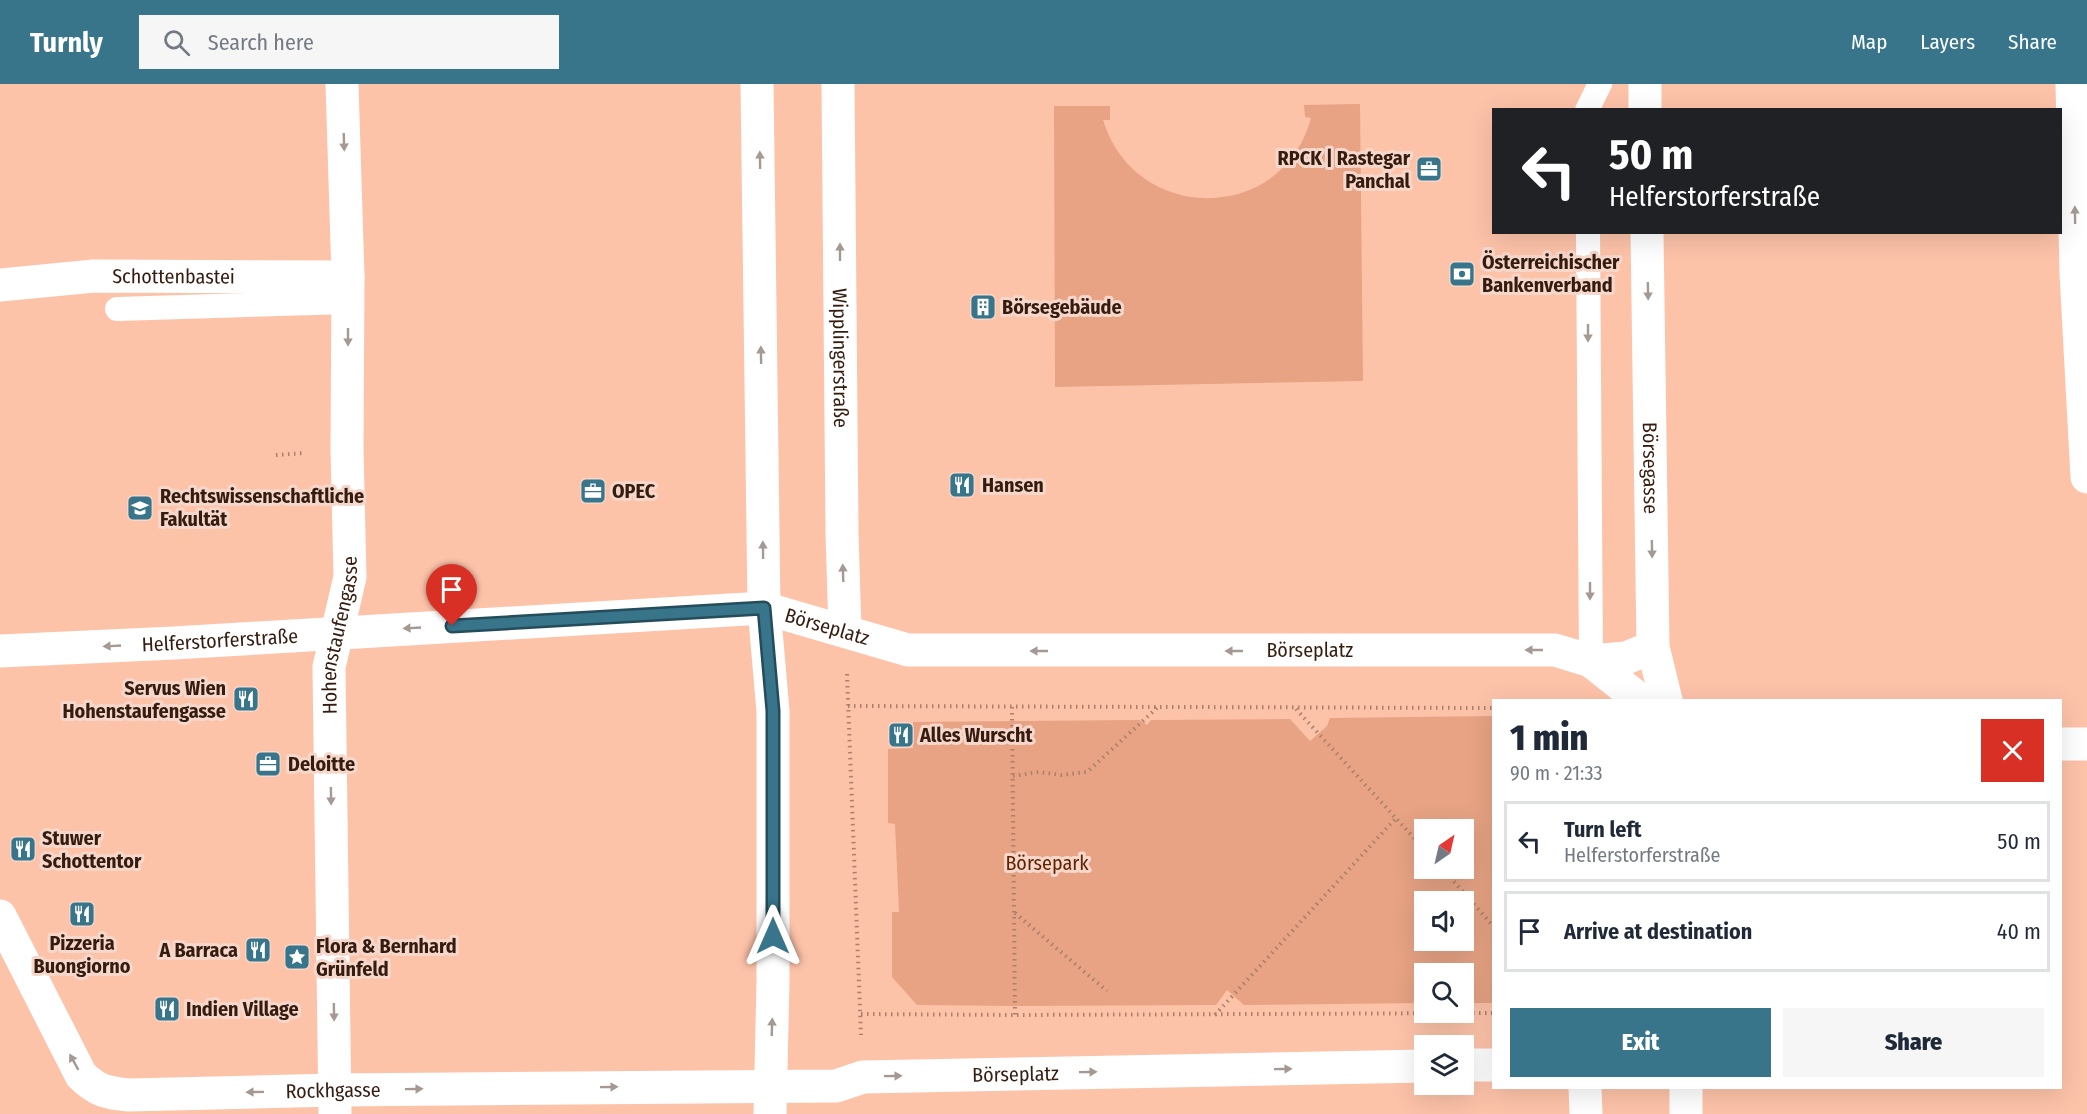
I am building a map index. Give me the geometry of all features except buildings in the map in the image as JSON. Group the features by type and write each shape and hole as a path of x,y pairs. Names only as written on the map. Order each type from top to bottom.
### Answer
{"street":[{"name":"Hohenstaufengasse","path":"335,1102 329,668 350,577 347,449 348,289 342,84"},
{"path":"758,84 764,608"},
{"name":"Wipplingerstraße","path":"838,84 845,632"},
{"path":"1645,84 1645,108"},
{"path":"2072,84 2087,477"},
{"name":"Börsegasse","path":"1647,234 1653,647 1666,699"},
{"name":"Schottenbastei","path":"0,285 94,276 348,289"},
{"name":"Börseplatz","path":"1414,1066 845,1092 770,1100 773,981 773,711 764,608 908,650 1555,650 1591,661 1639,699"},
{"name":"Helferstorferstraße","path":"0,651 764,608"},
{"name":"Börseplatz","path":"1591,661 1626,658 1653,647"},
{"path":"2062,744 2087,744"},
{"name":"Rockhgasse","path":"0,916 81,1074 92,1087 109,1093 335,1102 770,1100"},
{"path":"1474,1065 1492,1065"},
{"path":"1586,1089 1586,1114"},
{"path":"1686,1089 1686,1114"}],"lane":[{"path":"1588,108 1600,84"},
{"path":"1588,234 1591,661"},
{"path":"117,309 348,289"}],"path":[{"path":"845,632 861,1014 845,1092"},
{"path":"848,706 1492,708"},
{"path":"1012,707 1015,1016"},
{"path":"1013,776 1039,772 1061,775 1087,772 1157,708"},
{"path":"1295,708 1414,838"},
{"path":"1215,1015 1396,818"},
{"path":"1452,879 1492,925"},
{"path":"1015,913 1107,991"},
{"path":"861,1014 1015,1016 1492,1013"}],"green space":[{"path":"1360,104 1363,381 1055,387 1054,106 1110,106 1110,120 1103,120 1120,154 1145,179 1175,193 1208,198 1241,193 1271,178 1295,153 1311,118 1305,117 1304,105"},
{"name":"Börsepark","path":"1492,716 1492,1003 1474,1003 1474,963 1414,963 1414,1003 1244,1005 1227,990 1216,1005 917,1005 892,977 892,912 899,912 895,824 888,823 888,749 913,748 913,722 1140,720 1147,725 1151,720 1290,719 1310,741 1327,726 1330,718"}],"place":[{"name":"RPCK | Rastegar Panchal","path":"1429,169"},
{"name":"Österreichischer Bankenverband","path":"1462,274"},
{"name":"Börsegebäude","path":"983,307"},
{"name":"Hansen","path":"962,485"},
{"name":"OPEC","path":"593,491"},
{"name":"Rechtswissenschaftliche Fakultät","path":"140,508"},
{"name":"Servus Wien Hohenstaufengasse","path":"246,699"},
{"name":"Alles Wurscht","path":"901,735"},
{"name":"Deloitte","path":"268,764"},
{"name":"Stuwer Schottentor","path":"23,849"},
{"name":"Pizzeria Buongiorno","path":"82,914"},
{"name":"A Barraca","path":"258,950"},
{"name":"Flora & Bernhard Grünfeld","path":"297,957"},
{"name":"Indien Village","path":"167,1009"}],"route":[{"path":"452,626 764,608 773,711 773,936"}]}
